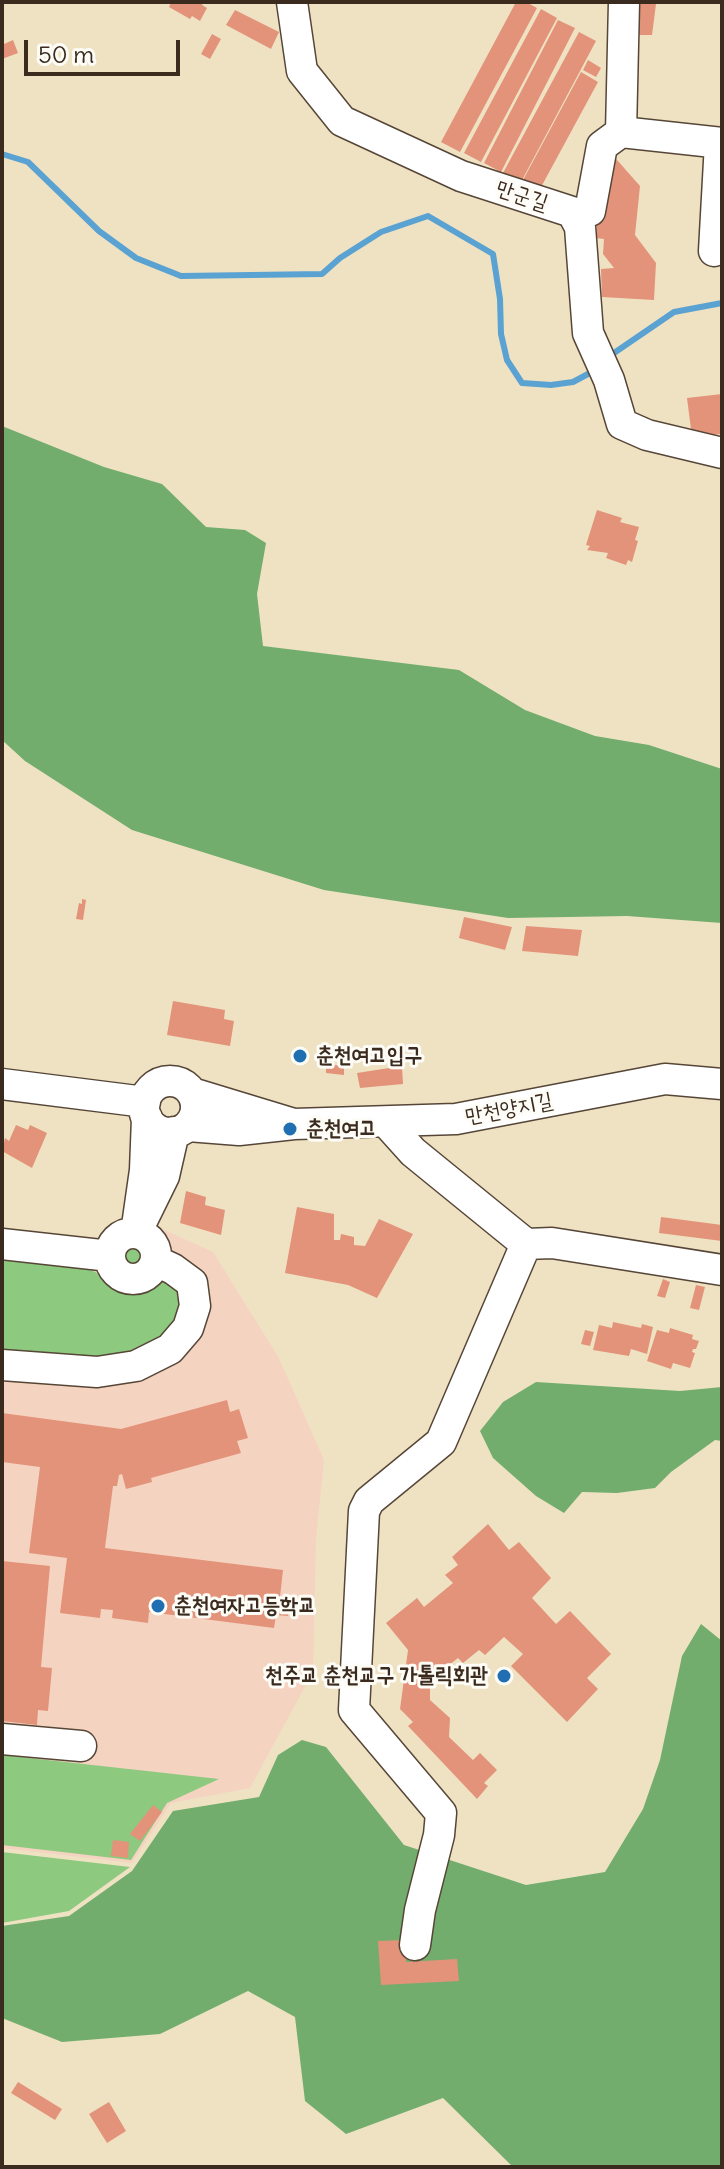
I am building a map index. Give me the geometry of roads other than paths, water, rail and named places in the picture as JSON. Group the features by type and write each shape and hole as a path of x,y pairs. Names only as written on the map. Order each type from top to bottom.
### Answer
{"street":[{"name":"만군길","path":"292,2 302,71 342,121 461,176 572,212 580,227 588,333 609,380 622,424 647,435 722,453"},
{"path":"621,132 624,2"},
{"path":"590,211 602,146 621,132 721,143 714,251"},
{"name":"만천양지길","path":"294,1124 456,1119 665,1079 722,1084"},
{"path":"136,1233 145,1170 148,1094 161,1083 178,1083 192,1093 294,1124"},
{"path":"2,1084 146,1110 158,1130 239,1130 294,1124"},
{"path":"136,1233 164,1176 181,1129 196,1110 192,1093"},
{"path":"386,1122 413,1152 526,1244 552,1243 722,1270"},
{"path":"136,1233 155,1247 156,1261 149,1274 128,1279 115,1271 110,1256 121,1236 136,1233"},
{"path":"2,1244 110,1256"},
{"path":"415,1945 441,1813 354,1710 364,1511 369,1501 441,1442 526,1244"},
{"path":"2,1365 97,1372 136,1366 170,1349 188,1328 195,1306 192,1283 156,1261"},
{"path":"2,1739 81,1746"}],"waterway":[{"path":"2,154 28,162 99,231 136,258 181,276 322,274 340,258 381,232 428,216 493,254 500,299 501,334 507,360 522,383 551,385 573,382 588,374"},
{"path":"614,353 674,312 722,303"}],"place":[{"name":"춘천여고입구","path":"300,1056"},
{"name":"춘천여고","path":"290,1129"},
{"name":"춘천여자고등학교","path":"158,1606"},
{"name":"천주교 춘천교구 가톨릭회관","path":"504,1676"}]}
